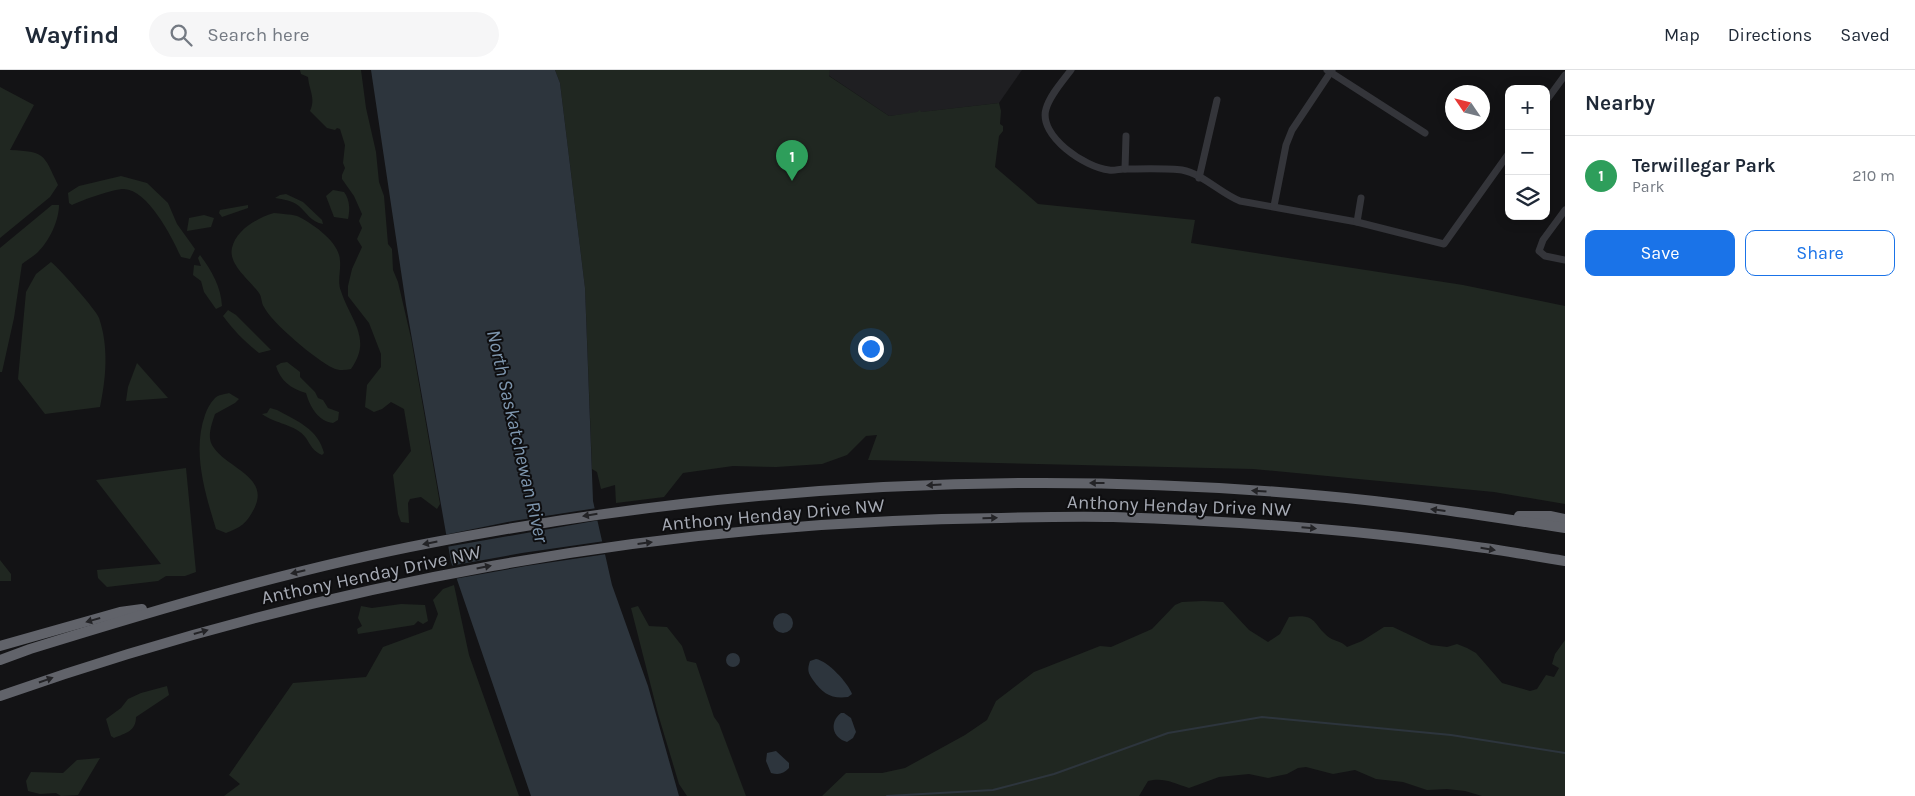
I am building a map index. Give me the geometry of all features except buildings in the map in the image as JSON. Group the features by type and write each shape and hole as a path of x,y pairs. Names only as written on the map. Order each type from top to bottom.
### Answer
{"highway":[{"name":"Anthony Henday Drive NW","path":"0,660 38,646 276,577 426,543 604,513 690,502 819,491 950,484 1107,483 1192,486 1327,496 1565,528"},
{"path":"1487,516 1550,516 1565,519"},
{"name":"Anthony Henday Drive NW","path":"0,696 85,666 162,643 275,612 351,595 525,560 698,536 857,522 951,518 1107,517 1204,521 1326,529 1469,546 1565,561"},
{"path":"0,646 120,612 175,605"}],"street":[{"path":"1071,70 1053,94 1046,108 1046,123 1057,140 1067,150 1095,167 1110,171 1125,169 1182,170 1232,198 1246,202 1357,222 1444,244 1505,160"},
{"path":"1274,206 1286,144 1330,71 1426,133"},
{"path":"1550,96 1565,75"},
{"path":"1198,178 1216,100"},
{"path":"1125,169 1126,136"},
{"path":"1357,222 1361,198"},
{"path":"1565,210 1543,240 1539,251 1544,256 1565,260"}],"shaded area":[{"path":"300,70 361,70 366,108 376,152 379,182 384,196 388,244 392,249 393,270 398,282 411,338 440,504 437,509 421,497 410,499 408,503 409,523 401,522 398,514 393,475 411,451 404,409 391,402 374,412 365,407 367,385 381,367 381,354 369,323 348,296 352,269 362,247 357,239 362,228 359,221 362,214 354,196 342,179 345,168 343,163 345,145 340,129 327,128 310,111 312,98 308,77 301,74"},
{"path":"555,70 830,70 829,76 889,116 920,110 921,112 999,103 1001,111 1000,124 1003,126 1003,131 999,136 995,167 1038,204 1195,220 1191,243 1463,285 1565,306 1565,504 1494,492 1253,469 868,460 877,435 866,436 847,455 822,464 776,467 733,466 683,473 664,497 616,503 615,485 601,489 597,472 592,469 585,288 560,83"},
{"path":"830,70 1022,70 999,103 889,116 828,75"},
{"path":"0,87 34,105 10,150 30,152 41,156 49,166 58,185 50,197 0,238"},
{"path":"121,176 147,183 168,203 177,224 195,249 190,259 181,257 158,216 142,197 133,191 119,189 72,205 69,203 68,193 79,186"},
{"path":"333,190 344,192 346,195 349,205 348,219 334,217 326,196"},
{"path":"286,194 303,202 322,220 323,224 312,219 294,203 275,198"},
{"path":"52,205 59,205 53,230 38,252 22,264 14,318 2,372 0,372 0,248"},
{"path":"248,205 248,208 222,217 219,213 220,210"},
{"path":"274,213 294,215 303,219 324,234 339,254 340,288 360,338 360,348 351,369 338,370 325,364 285,331 269,314 263,305 259,293 233,261 232,248 243,230 261,218"},
{"path":"204,215 214,218 211,227 187,231 189,218"},
{"path":"200,255 212,273 220,292 222,306 216,309 204,292 201,281 193,275 194,265 201,266 198,258"},
{"path":"51,262 92,307 99,318 104,340 106,363 100,407 45,414 18,379 26,292 36,274"},
{"path":"228,310 236,315 271,350 259,353 244,340 223,316"},
{"path":"287,362 300,372 300,377 315,392 318,398 323,400 328,408 339,412 338,420 333,423 323,419 315,413 306,393 283,380 276,366"},
{"path":"137,363 168,398 126,401 128,387"},
{"path":"229,393 239,399 215,414 210,430 210,438 212,445 218,453 252,480 258,498 249,518 239,527 226,533 216,529 204,487 200,443 201,429 209,406 216,397"},
{"path":"270,408 299,422 312,432 324,453 322,455 316,452 302,433 262,414 267,413"},
{"path":"186,468 196,572 185,576 166,576 158,581 107,587 98,578 97,570 161,564 96,480"},
{"path":"0,560 11,574 11,581 0,581"},
{"path":"454,585 469,655 519,796 224,796 240,784 229,775 293,683 366,677 383,647 432,629 438,614 433,600 443,589"},
{"path":"1182,602 1223,602 1249,630 1268,642 1280,634 1289,617 1299,616 1310,618 1330,638 1347,647 1362,641 1384,627 1393,627 1431,645 1447,647 1457,644 1476,653 1502,683 1530,691 1537,689 1546,675 1554,677 1559,668 1552,664 1555,654 1565,640 1565,796 1482,796 1465,791 1447,789 1427,790 1403,782 1376,779 1355,770 1333,774 1306,767 1268,778 1249,774 1219,777 1189,788 1168,781 1153,780 1148,781 1139,796 822,796 846,773 882,773 905,768 965,735 987,720 996,701 1034,672 1100,646 1111,647 1152,629 1175,605"},
{"path":"401,604 425,605 428,621 423,624 418,621 414,625 358,634 357,629 362,626 358,618 361,606 372,608"},
{"path":"638,606 649,626 667,627 682,646 687,661 696,663 714,717 719,724 746,796 687,796 679,784 658,714 631,608"},
{"path":"167,686 169,695 136,717 136,722 126,733 114,738 111,736 106,719 121,708 128,699 141,693"},
{"path":"100,758 78,795 61,796 56,793 40,794 28,791 26,781 31,772 63,773 77,760"}],"water":[{"name":"North Saskatchewan River","path":"371,70 555,70 560,83 585,288 593,501 612,585 648,686 679,796 531,796 451,562 406,305"},
{"path":"783,613 790,616 793,623 790,630 783,633 776,630 773,623 776,616"},
{"path":"733,653 738,655 740,660 738,665 733,667 728,665 726,660 728,655"},
{"path":"816,659 837,673 852,694 848,697 837,697 820,689 808,671 810,661"},
{"path":"841,713 851,718 856,732 853,738 847,742 838,737 834,729 835,721"},
{"path":"776,751 789,763 789,768 779,774 771,773 766,761 767,753"}],"pier":[{"path":"597,508 600,520 446,547 444,535 513,521"},
{"path":"605,541 607,554 454,579 450,566 522,553"}],"waterway":[{"path":"887,796 993,790 1054,774 1168,733 1262,717 1451,735 1565,753"}],"place":[{"name":"Terwillegar Park","path":"792,181"}]}
